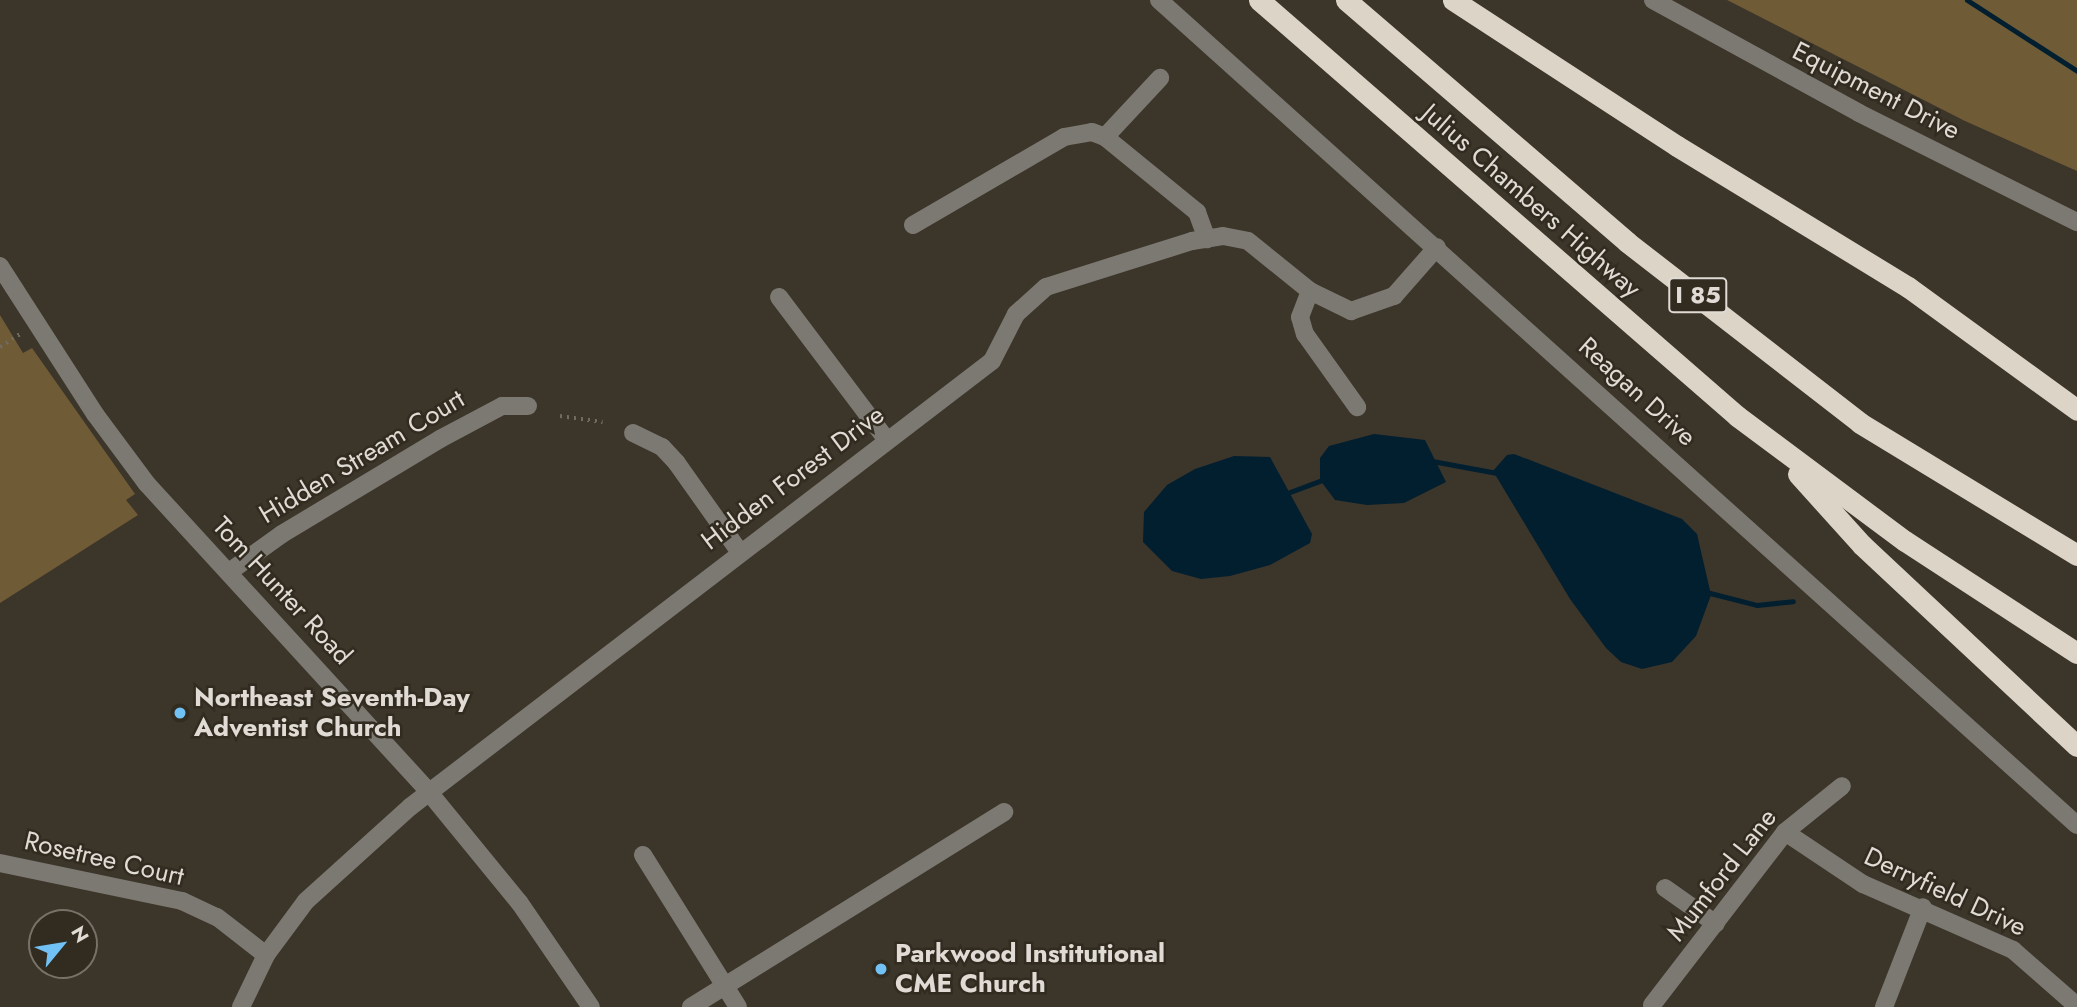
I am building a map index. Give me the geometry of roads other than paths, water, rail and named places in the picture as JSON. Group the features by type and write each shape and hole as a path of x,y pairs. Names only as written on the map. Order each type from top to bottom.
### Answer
{"highway":[{"name":"Julius Chambers Highway","path":"1259,0 1769,441"},
{"name":"I 85","path":"1346,0 1626,242 1860,423 2077,555"},
{"path":"1453,0 1677,146 1908,287 2077,410"},
{"name":"I 85","path":"1769,441 1905,541 2077,653"},
{"path":"1769,441 1862,545 2077,746"}],"street":[{"name":"Reagan Drive","path":"1160,0 2077,825"},
{"name":"Equipment Drive","path":"1653,0 1859,113 2077,222"},
{"path":"1105,137 1160,78"},
{"path":"913,225 1064,137 1092,132 1105,137 1197,212 1207,239"},
{"name":"Hidden Forest Drive","path":"241,1007 266,955 306,901 428,791 992,360 1016,314 1046,287 1207,239 1248,241 1310,290 1351,311 1374,307 1412,279 1437,247"},
{"name":"Tom Hunter Road","path":"0,266 147,484 428,791 519,902 591,1007"},
{"path":"1310,290 1300,317 1305,334 1357,407"},
{"path":"779,297 886,439"},
{"name":"Hidden Stream Court","path":"229,572 282,534 440,439 502,406 528,406"},
{"path":"633,433 662,447 676,462 739,551"},
{"name":"Mumford Lane","path":"1652,1005 1785,832 1842,786"},
{"path":"691,1007 1004,812"},
{"name":"Derryfield Drive","path":"1785,832 1863,884 1923,907 2013,950 2077,1006"},
{"path":"643,855 738,1007"},
{"name":"Rosetree Court","path":"0,863 182,901 217,918 266,955"},
{"path":"1665,887 1716,924"},
{"path":"1884,1007 1923,907"}],"water":[{"path":"1374,434 1425,440 1446,482 1404,503 1367,505 1335,500 1320,480 1320,458 1329,446"},
{"path":"1514,454 1682,519 1697,534 1711,595 1696,636 1672,662 1642,669 1621,662 1606,648 1570,599 1493,471 1507,455"},
{"path":"1234,456 1270,457 1312,534 1310,543 1270,565 1230,576 1201,579 1172,571 1143,542 1144,512 1167,485 1195,469"}],"waterway":[{"path":"1967,0 2077,71"},
{"path":"1432,461 1497,473"},
{"path":"1282,495 1325,479"},
{"path":"1706,592 1757,605 1793,601"}],"place":[{"name":"Northeast Seventh-Day Adventist Church","path":"180,713"},
{"name":"Parkwood Institutional CME Church","path":"881,969"}]}
